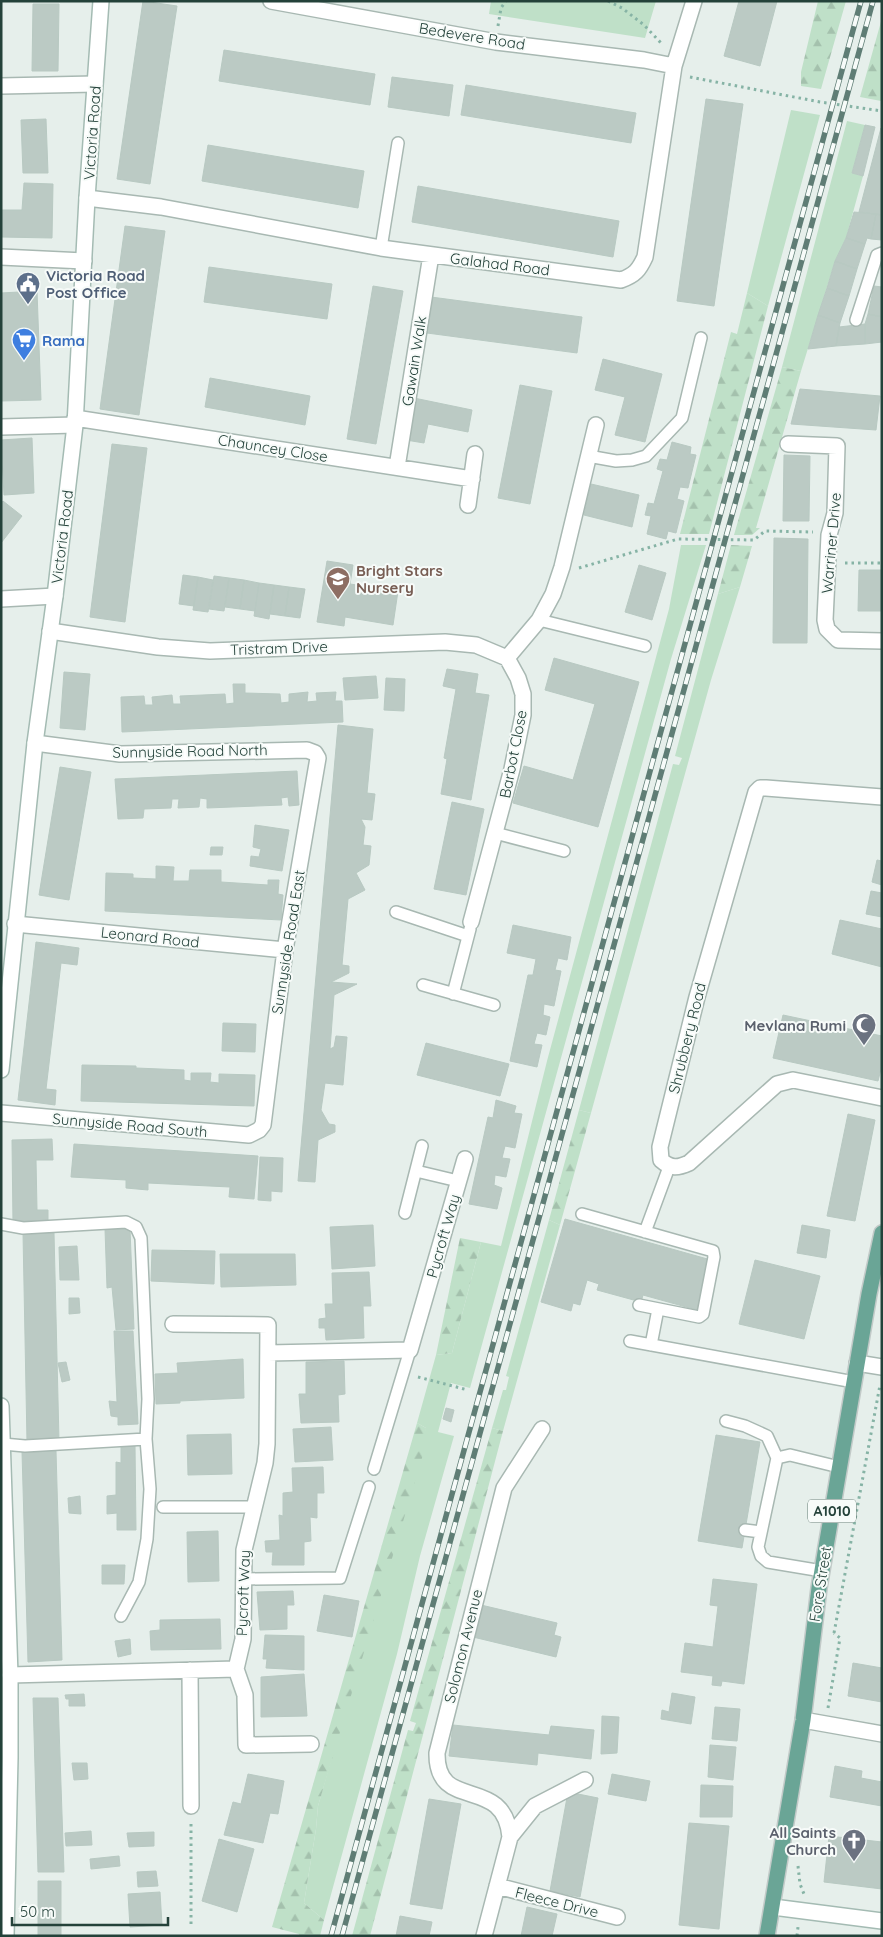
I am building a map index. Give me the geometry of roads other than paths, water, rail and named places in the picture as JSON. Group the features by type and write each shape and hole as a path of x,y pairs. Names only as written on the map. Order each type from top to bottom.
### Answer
{"main road":[{"name":"Fore Street","path":"767,1936 803,1720 822,1571 857,1363 882,1233"}],"street":[{"name":"Victoria Road","path":"1,1070 35,743 55,596 75,421 87,198 101,1"},
{"name":"Bedevere Road","path":"271,1 496,42 644,60 674,66"},
{"name":"Galahad Road","path":"87,198 161,207 381,248 621,280 633,275 640,268 645,257 674,66 694,1"},
{"path":"1,86 95,84"},
{"name":"Gawain Walk","path":"397,467 431,255"},
{"path":"1,257 84,262"},
{"name":"Chauncey Close","path":"1,427 75,421 472,479"},
{"path":"507,658 540,620 553,594 562,566 596,425"},
{"name":"Warriner Drive","path":"788,444 837,446 835,513 829,535 827,629 838,640 882,641"},
{"path":"468,505 476,454"},
{"path":"1,599 55,596"},
{"name":"Tristram Drive","path":"50,631 133,644 210,651 445,642 476,645 507,658"},
{"name":"Barbot Close","path":"470,929 512,770 523,715 523,694 518,678 507,658"},
{"name":"Sunnyside Road North","path":"35,743 120,754 307,750 315,753"},
{"name":"Sunnyside Road East","path":"259,1130 263,1124 285,950 318,758 315,753"},
{"name":"Shrubbery Road","path":"669,1167 661,1160 660,1147 697,997 756,792 760,788 766,788 882,797"},
{"name":"Leonard Road","path":"15,924 285,950"},
{"path":"669,1167 680,1168 690,1163 777,1084 785,1081 793,1080 882,1098"},
{"name":"Sunnyside Road South","path":"1,1113 249,1135 259,1130"},
{"name":"Pycroft Way","path":"410,1350 465,1159"},
{"name":"Pycroft Way","path":"173,1324 268,1325 267,1444 265,1463 244,1550 243,1639 236,1668"},
{"path":"268,1353 410,1350"},
{"path":"857,1363 882,1367"},
{"path":"1,1406 10,1675 6,1936"},
{"name":"Solomon Avenue","path":"510,1837 509,1826 501,1809 485,1798 450,1786 440,1774 437,1764 437,1753 504,1488 542,1429"},
{"path":"10,1675 236,1668 244,1695 246,1745 312,1744"},
{"path":"190,1670 191,1806"},
{"path":"803,1720 882,1734"},
{"path":"484,1936 510,1837 535,1806 585,1780"},
{"name":"Fleece Drive","path":"497,1886 617,1917"},
{"path":"773,1907 882,1922"}],"lane":[{"path":"381,248 398,143"},
{"path":"856,320 877,255 882,253"},
{"path":"588,456 616,461 632,460 646,456 682,418 701,338"},
{"path":"540,620 645,646"},
{"path":"495,833 564,851"},
{"path":"396,912 470,929 453,994"},
{"path":"423,986 494,1005"},
{"path":"405,1214 422,1146"},
{"path":"645,1232 669,1167"},
{"path":"416,1171 458,1181"},
{"path":"582,1214 713,1251 714,1257 703,1314 699,1317 639,1306"},
{"path":"1,1224 23,1228 126,1222 136,1227 141,1238 148,1399 146,1439 150,1489 147,1539 139,1582 121,1616"},
{"path":"651,1345 658,1309"},
{"path":"630,1342 854,1382"},
{"path":"374,1469 410,1350"},
{"path":"726,1421 745,1426 767,1436 777,1458 758,1547 761,1556 768,1562 822,1571"},
{"path":"3,1444 25,1446 146,1439"},
{"path":"777,1458 790,1455 840,1467"},
{"path":"243,1579 340,1578 369,1486"},
{"path":"163,1507 254,1507"},
{"path":"745,1530 761,1532"}],"railway":[{"path":"331,1936 861,1"},
{"path":"342,1936 873,1"}],"place":[{"name":"Victoria Road Post Office","path":"28,305"},
{"name":"Rama","path":"24,361"},
{"name":"Bright Stars Nursery","path":"338,600"},
{"name":"Mevlana Rumi","path":"864,1046"},
{"name":"All Saints Church","path":"854,1862"}]}
